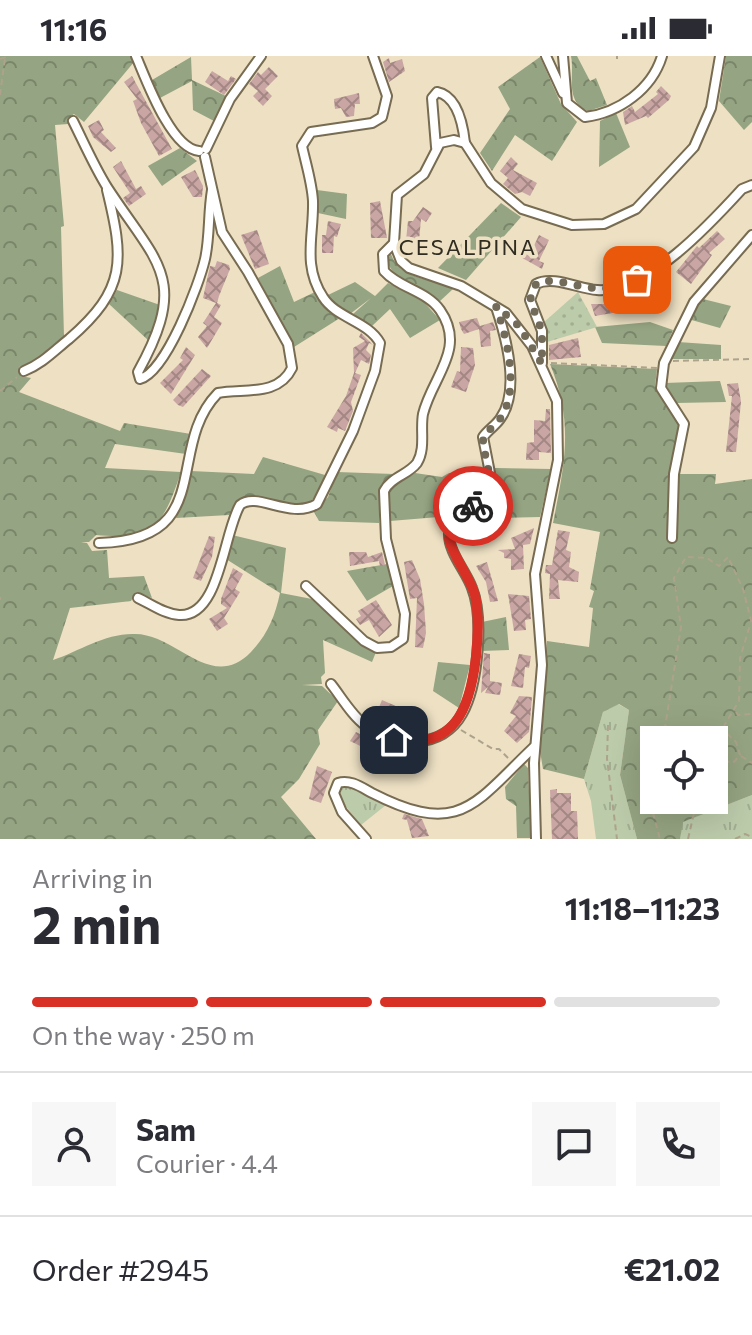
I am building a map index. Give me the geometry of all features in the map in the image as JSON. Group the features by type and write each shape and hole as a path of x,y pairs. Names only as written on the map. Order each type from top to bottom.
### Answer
{"street":[{"path":"136,56 167,121 187,148 203,152"},
{"path":"99,543 148,534 170,519 202,418 218,393 271,388 284,381 292,368 288,344 222,232 219,207 203,152 230,99 261,56"},
{"path":"138,598 178,615 200,610 215,583 226,535 240,505 252,501 299,510 317,504 353,431 375,371 380,343 370,331 323,299 315,279 308,258 313,202 302,146 311,132 372,123 382,117 387,96 373,56"},
{"path":"546,56 565,98 579,115 600,114 647,86 662,56"},
{"path":"563,56 565,98"},
{"path":"536,839 535,746 542,665 535,574 556,475 560,433 557,401 542,364 519,326 496,306 439,276 409,268 401,261 394,243 397,195 424,174 436,147 432,98 437,92 446,95 460,116 465,143 491,183 522,209 572,225 604,224 636,209 694,147 711,108 720,56"},
{"path":"73,121 106,186 146,238 161,270 165,290 161,326 138,372 140,379 149,375 170,345 201,272 212,189"},
{"path":"436,147 448,140 465,143"},
{"path":"542,364 542,331 530,300 536,284 546,280 596,290 629,284 681,248 751,182"},
{"path":"24,371 41,363 88,322 110,292 119,239 106,186"},
{"path":"672,538 674,474 684,424 661,388 663,365 694,302 752,235"},
{"path":"306,586 370,645 391,647 403,639 405,614 386,539 384,491 388,484 411,469 420,456 423,414 447,364 450,342 446,320 438,307 384,271 383,254 394,243"},
{"path":"331,684 365,725 394,740 427,741 451,728 466,707 477,643 476,602 451,545 449,533 456,518 486,495 490,473 483,437 501,418 508,402 508,357 496,306"},
{"path":"366,839 339,807 334,793 338,783 350,782 416,810 451,814 464,810 496,788 535,746"}],"path":[{"path":"0,59 10,56"},
{"path":"0,95 5,58"},
{"path":"542,364 663,365 752,359"},
{"path":"0,391 24,371"},
{"path":"666,726 676,676 681,627 674,578 686,557 707,558 719,566 728,557 743,589 752,623 740,658 739,701 726,726"},
{"path":"735,711 738,715 752,714"},
{"path":"608,725 607,759 617,839"},
{"path":"458,727 478,742 499,749 512,762 510,765"},
{"path":"728,735 736,742 740,755 752,763"},
{"path":"728,761 733,763 740,755"},
{"path":"653,814 660,839"},
{"path":"688,839 693,814"},
{"path":"735,839 745,834 752,837"}],"green space":[{"path":"0,56 130,56 134,62 84,122 74,114 68,118 68,124 55,125 64,226 61,227 64,336 34,363 19,367 21,376 31,378 19,392 120,431 124,423 191,434 186,454 115,444 105,468 181,472 169,504 155,524 145,531 132,535 96,535 89,542 81,542 87,543 92,551 107,550 109,578 144,576 152,598 136,592 131,601 70,608 53,660 103,639 135,634 150,636 208,664 222,666 236,663 251,652 262,638 273,617 280,593 226,559 232,535 286,548 281,593 312,599 362,644 376,652 372,662 323,640 325,673 321,677 322,684 302,685 322,686 338,701 318,730 320,744 299,779 281,797 316,839 0,839"},
{"path":"571,56 577,56 590,81 596,78 607,105 588,111 576,101 572,87"},
{"path":"726,56 752,56 752,122 744,130 719,101"},
{"path":"191,57 192,80 226,96 214,121 193,110 192,81 160,98 152,80"},
{"path":"540,57 561,104 577,122 552,161 515,135 492,171 480,153 510,109 498,87"},
{"path":"616,113 630,147 599,167 600,121"},
{"path":"180,148 197,161 162,186 148,166"},
{"path":"317,190 347,194 346,219 318,213"},
{"path":"501,203 521,217 466,280 438,268"},
{"path":"391,254 401,269 453,289 440,301 395,275 386,261"},
{"path":"280,266 294,302 315,292 325,308 340,318 294,347 258,278"},
{"path":"355,282 375,296 388,283 423,301 440,320 410,338 390,309 372,326 353,314 371,298 350,314 326,296"},
{"path":"117,290 160,305 149,341 109,304"},
{"path":"578,292 597,327 547,342 543,323"},
{"path":"703,299 731,306 720,328 688,319"},
{"path":"650,322 673,330 666,346 602,343 595,327"},
{"path":"678,342 721,345 721,359 671,359"},
{"path":"550,364 657,369 655,386 679,421 669,474 716,474 715,484 752,479 752,795 728,804 728,726 640,726 640,814 703,814 683,822 680,839 637,839 620,775 629,710 619,704 603,712 584,779 543,769 539,745 547,641 589,647 593,608 589,607 594,591 590,589 600,532 553,523 564,461 562,405"},
{"path":"720,381 726,402 676,403 665,383"},
{"path":"263,457 325,475 319,491 304,504 249,496 229,515 176,518 191,471 254,474"},
{"path":"495,468 551,469 540,517 463,519 477,509 491,492"},
{"path":"337,472 394,474 381,485 379,523 319,521 314,512 328,497"},
{"path":"485,472 481,492 451,516 390,521 390,489 415,473 442,477 449,473"},
{"path":"387,564 393,586 367,601 347,571"},
{"path":"506,617 509,650 481,651 482,622"},
{"path":"438,662 470,665 459,708 433,691"},
{"path":"618,704 629,710 620,775 637,839 596,839 591,801 584,779 603,712"},
{"path":"524,764 528,768 531,838 517,838 516,806 506,799 505,787"},
{"path":"346,786 386,805 361,825 338,797 341,787"},
{"path":"752,795 752,839 680,839 682,822 703,814 728,814 728,804"}],"building":[{"path":"389,58 390,63 402,59 405,71 389,82 383,62"},
{"path":"269,67 278,76 265,89 272,96 263,106 253,96 258,91 249,84 258,72 261,75"},
{"path":"212,71 228,81 231,76 236,79 224,95 205,82"},
{"path":"132,76 172,149 159,156 141,123 133,101 137,99 124,82"},
{"path":"661,86 671,96 669,100 648,118 646,116 625,125 623,112 632,106 635,112 658,94 656,92"},
{"path":"359,93 360,104 355,104 354,116 346,117 341,108 335,109 334,99"},
{"path":"99,120 104,130 101,132 116,148 111,152 93,137 88,126"},
{"path":"511,157 518,164 513,170 537,183 530,196 522,192 515,194 503,184 508,178 500,171"},
{"path":"121,161 136,189 141,186 146,194 129,206 123,198 130,193 113,167"},
{"path":"195,170 203,186 202,197 193,197 181,177"},
{"path":"380,201 387,238 371,238 370,203"},
{"path":"423,207 432,213 426,222 421,219 419,241 406,240 408,221 413,221"},
{"path":"328,221 341,224 337,237 334,236 333,253 322,253 322,235 326,235"},
{"path":"257,230 269,264 255,269 241,235"},
{"path":"717,231 725,239 709,253 712,255 691,284 676,272 697,246 699,248"},
{"path":"539,235 549,240 539,261 544,263 542,269 517,255 522,250 529,256"},
{"path":"217,261 229,265 230,269 217,303 221,305 214,317 222,323 207,348 198,337 207,326 203,323 216,303 203,298 210,266 215,267"},
{"path":"631,295 635,304 628,307 630,310 595,316 591,304 611,304"},
{"path":"477,318 480,326 493,322 496,330 490,331 491,346 481,347 479,329 464,334 461,329 459,322"},
{"path":"361,333 373,345 369,343 366,350 371,355 369,364 361,360 355,373 361,375 351,402 353,411 345,431 338,428 337,432 327,427 346,396 354,373 353,348 365,341 359,337"},
{"path":"578,338 581,357 549,360 549,345"},
{"path":"186,347 195,355 171,394 160,383 183,360 180,358"},
{"path":"461,347 473,348 475,365 466,392 451,387 457,371 460,372"},
{"path":"202,369 211,376 183,407 178,405 173,400"},
{"path":"738,383 741,402 736,452 726,452 732,396 729,396 727,384"},
{"path":"546,409 550,409 551,453 539,452 539,460 526,460 527,443 534,442 534,420 545,421"},
{"path":"534,528 530,544 523,545 524,569 511,570 511,559 504,558 504,553 498,550 515,549 511,538"},
{"path":"558,530 570,532 566,550 571,552 569,567 579,572 578,582 558,580 560,599 549,599 550,574 545,573 546,565 552,565"},
{"path":"209,536 215,537 212,557 201,581 193,578"},
{"path":"349,552 366,552 368,557 382,552 385,565 380,566 379,561 350,566"},
{"path":"412,560 420,579 424,604 426,633 423,648 415,647 417,598 410,599 404,562"},
{"path":"487,562 498,601 490,602 486,582 476,566"},
{"path":"233,568 243,574 235,589 240,592 224,618 228,624 217,631 209,619 227,608 221,604 221,599"},
{"path":"508,594 529,596 531,619 525,620 526,630 514,631"},
{"path":"376,600 392,625 379,637 369,620 360,625 356,619 361,616 358,611"},
{"path":"484,653 490,654 490,681 502,683 500,695 485,693 488,687 481,693"},
{"path":"519,654 531,656 529,668 525,667 523,688 511,686"},
{"path":"519,696 532,697 529,732 517,743 504,731 516,716 510,713"},
{"path":"382,700 405,710 404,714 420,718 417,731 414,726 409,734 405,734 376,724 379,719 375,717"},
{"path":"356,732 374,741 373,744 398,752 395,763 350,741"},
{"path":"317,766 332,772 321,803 309,799"},
{"path":"557,789 557,793 571,793 571,811 577,811 578,839 552,839 550,790"},
{"path":"404,814 422,819 429,836 412,838 407,820 402,819"}],"way so far":[{"path":"473,506 486,495 490,484 483,437 501,418 508,402 505,332 496,306 519,326 542,364 542,331 530,300 530,292 536,284 546,280 585,289 608,290 637,280"}],"district":[{"name":"CESALPINA","path":"468,246"}],"route":[{"path":"394,740 427,741 445,732 460,717 469,697 477,643 476,602 449,539 450,526 473,506"}]}
